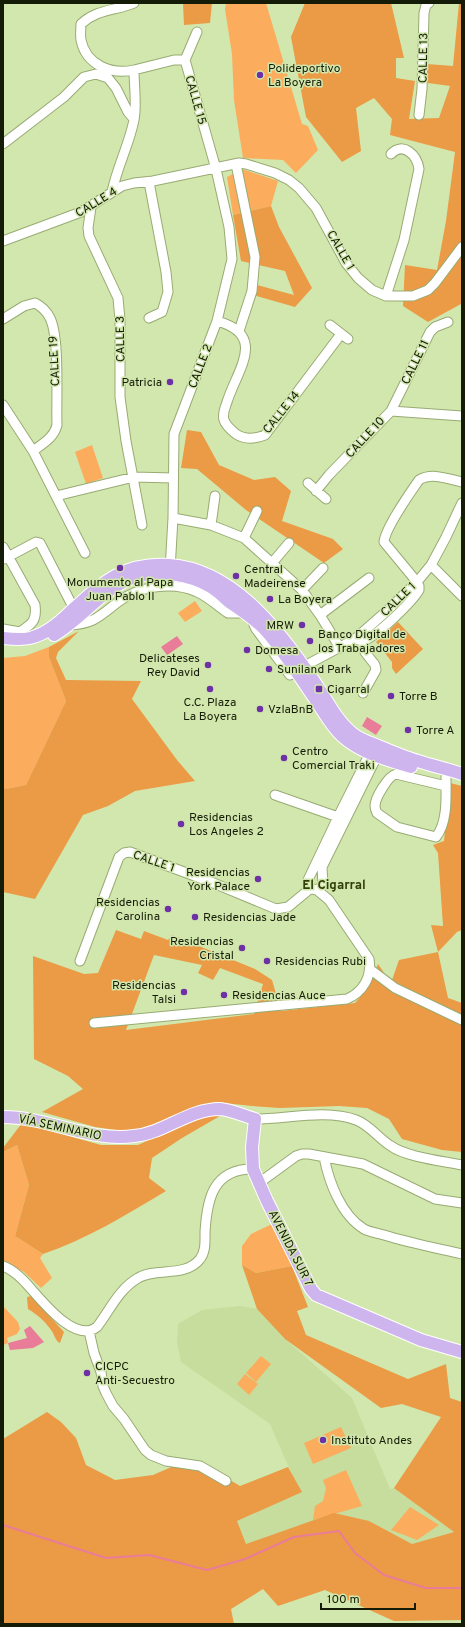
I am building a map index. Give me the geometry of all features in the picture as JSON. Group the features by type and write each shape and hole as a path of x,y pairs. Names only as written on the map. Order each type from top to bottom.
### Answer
{"main road":[{"path":"3,638 20,639 38,636 55,626 98,586 119,572 138,566 170,569 192,569 208,574 236,593 257,610 275,628 297,670"},
{"path":"3,646 16,647 40,643 51,638 70,625 115,586 146,575 170,569 213,588 251,616 268,633 343,724 375,751 446,781 462,782"},
{"path":"375,751 462,774"},
{"name":"VÍA SEMINARIO","path":"3,1117 29,1118 94,1135 115,1137 133,1136 155,1132 187,1116 204,1111 221,1109 229,1110 255,1119"},
{"name":"AVENIDA SUR 7","path":"255,1119 252,1147 253,1169 311,1289 316,1295 421,1340 462,1352"}],"street":[{"path":"134,3 90,16 81,24 81,40 88,55 94,62 102,67 117,71 134,70 174,60 185,60"},
{"name":"CALLE 13","path":"419,115 422,89 424,13 428,3"},
{"name":"CALLE 15","path":"197,32 185,60 216,168"},
{"path":"112,192 116,173 123,156 134,119 134,70"},
{"path":"3,144 64,97 84,77 96,74 108,78 116,88 128,112 134,119"},
{"path":"386,296 404,240 419,169 418,161 414,156 402,148 395,150 391,154"},
{"path":"217,321 225,323 239,331 252,291 255,257 236,164"},
{"name":"CALLE 1","path":"216,168 236,164 246,164 276,173 289,180 299,188 316,208 346,263 358,278 372,290 386,296 413,296 428,290 462,247"},
{"name":"CALLE 4","path":"3,241 66,219 91,207 122,186 216,168"},
{"name":"CALLE 2","path":"170,569 173,518 174,434 217,321 232,259 232,244 216,168"},
{"path":"149,182 162,248 168,292 162,312 150,318"},
{"name":"CALLE 3","path":"91,207 88,228 89,236 118,298 120,320 120,397 126,441 142,525"},
{"name":"CALLE 19","path":"3,318 24,306 35,303 40,305 47,314 52,327 56,350 56,431 50,438 33,451"},
{"name":"CALLE 11","path":"391,411 430,332 435,326 448,322"},
{"name":"CALLE 14","path":"239,331 245,342 246,353 224,412 224,420 230,430 240,437 254,439 265,435 344,336 330,325"},
{"path":"3,405 33,451 85,553"},
{"name":"CALLE 10","path":"316,491 329,475 391,411 462,416"},
{"path":"417,582 384,542 384,538 418,480 426,476 438,476 462,482"},
{"path":"56,496 134,477 173,478"},
{"path":"308,483 326,499"},
{"path":"211,525 215,496"},
{"name":"CALLE 1","path":"297,670 358,640 417,582 431,565 462,503"},
{"path":"244,538 257,512"},
{"path":"173,518 211,525 244,538 302,590 320,615 340,648"},
{"path":"3,629 20,632 30,626 36,615 35,605 4,553 36,542 40,543 74,609"},
{"path":"272,563 289,543"},
{"path":"431,565 462,596"},
{"path":"302,590 323,568"},
{"path":"320,615 369,578"},
{"path":"70,625 91,622 126,596 136,591 170,586 197,591 211,599 228,613 251,616"},
{"path":"358,640 375,665 376,670 363,693"},
{"path":"314,889 322,885 319,866 338,817 375,751"},
{"path":"375,751 319,866 308,880 308,885 329,900 367,955 371,970 395,988 462,1020"},
{"path":"396,774 446,781 443,822 436,837 396,827 377,813 375,805 391,775 396,774"},
{"path":"275,796 338,817"},
{"name":"CALLE 1","path":"80,961 119,857 124,853 130,852 211,882 276,909 288,907 314,889"},
{"path":"94,1023 347,1000 359,992 364,986 371,970"},
{"path":"255,1119 298,1116 341,1117 356,1120 364,1124 391,1147 405,1153 462,1164"},
{"path":"259,1183 296,1156 302,1154 324,1158 338,1158 363,1164 435,1199 462,1203"},
{"path":"324,1158 329,1175 342,1204 351,1218 364,1229 408,1242 462,1254"},
{"path":"3,1266 14,1271 65,1323 79,1330 89,1331 97,1327 120,1293 137,1278 143,1275 184,1269 197,1262 204,1252 207,1209 211,1193 229,1173 237,1170 253,1169"},
{"path":"89,1331 106,1393 113,1406 124,1419 144,1450 151,1455 166,1461 200,1466 226,1481"}],"shaded area":[{"path":"183,3 212,3 210,23 184,25"},
{"name":"Polideportivo La Boyera","path":"226,3 266,3 302,124 308,126 318,150 296,173 283,160 243,158 234,100 232,54 225,9"},
{"path":"305,3 391,3 404,58 396,58 396,78 415,81 409,119 439,118 450,86 428,83 427,64 453,66 459,3 462,3 462,300 461,304 428,322 403,306 405,265 437,270 446,221 455,152 390,135 392,119 374,98 356,108 361,151 342,162 306,117 291,37"},
{"path":"242,169 278,181 271,206 233,215 227,177"},
{"path":"271,206 279,227 312,288 295,307 253,295 257,285 294,295 285,271 241,261 233,215"},
{"path":"187,430 201,432 219,465 254,480 275,477 291,491 282,521 333,539 343,549 324,563 246,510 197,469 181,468"},
{"path":"92,445 103,478 86,484 75,452"},
{"path":"195,601 202,611 185,622 178,613"},
{"path":"398,622 423,649 396,674 392,668 392,662 376,642"},
{"path":"79,631 58,652 56,658 66,680 141,681 132,699 177,760 195,781 135,791 108,806 83,815 35,899 3,892 3,786 5,789 26,785 66,701 49,657 49,647"},
{"path":"177,636 183,644 166,656 165,661 162,660 160,658 161,656 167,655 161,647"},
{"path":"49,647 49,657 66,701 26,785 5,789 3,786 3,658 25,656"},
{"path":"367,717 382,726 376,735 362,726"},
{"path":"450,783 462,786 462,930 457,932 438,952 431,925 443,926 438,853 433,845 444,841"},
{"path":"116,930 141,939 144,931 168,940 172,935 255,969 272,980 281,1011 355,1003 370,985 378,964 391,983 399,960 438,952 448,998 462,1003 462,1152 442,1150 402,1139 389,1119 367,1108 339,1106 280,1108 215,1102 130,1132 95,1127 42,1112 83,1089 68,1076 34,1059 33,956 84,974 98,973","holes":["154,955 202,965 198,973 213,980 220,968 263,984 254,1014 126,1030"]},
{"path":"204,1115 220,1116 182,1138 152,1158 149,1178 166,1191 91,1234 43,1254 15,1236 29,1185 17,1145 3,1152 3,1148 22,1123 101,1145 138,1145"},
{"path":"17,1145 29,1185 15,1236 43,1254 40,1258 52,1278 41,1288 24,1272 3,1262 3,1152"},
{"path":"272,1224 292,1266 256,1273 242,1265 242,1246 251,1234"},
{"path":"242,1265 256,1273 292,1266 308,1307 297,1311 306,1335 408,1379 446,1364 450,1398 462,1402 462,1620 394,1621 325,1590 278,1606 263,1589 231,1609 234,1624 3,1624 3,1439 47,1412 61,1422 76,1438 86,1465 115,1480 153,1475 176,1465 203,1464 240,1486 288,1467 302,1492 237,1521 246,1544 334,1513 369,1521 412,1544 454,1532 394,1488 441,1417 402,1404 381,1408 285,1339 257,1309"},
{"path":"31,1296 64,1332 60,1343 51,1329 28,1309 27,1297"},
{"path":"3,1306 18,1322 20,1329 17,1334 7,1338 8,1343 3,1345"},
{"name":"Instituto Andes","path":"240,1306 257,1309 285,1339 352,1398 390,1489 394,1488 454,1532 412,1544 369,1521 246,1544 237,1521 256,1513 294,1479 270,1424 181,1362 177,1343 178,1324 202,1310"},
{"path":"30,1326 44,1342 33,1348 10,1350 8,1343 27,1338 24,1330"},
{"path":"261,1356 271,1364 256,1382 246,1373"},
{"path":"245,1374 258,1384 249,1395 237,1384"},
{"path":"341,1427 351,1448 313,1464 304,1443"},
{"path":"346,1470 362,1506 313,1520 315,1506 323,1501 326,1488 323,1480"},
{"path":"410,1507 439,1525 417,1540 391,1530"}],"waterway":[{"path":"3,1525 106,1558 149,1555 207,1570 245,1559 294,1537 339,1531 355,1553 384,1575 426,1588 462,1588"}],"place":[{"name":"Polideportivo La Boyera","path":"260,75"},
{"name":"Patricia","path":"170,382"},
{"name":"Monumento al Papa Juan Pablo II","path":"120,568"},
{"name":"Central Madeirense","path":"236,576"},
{"name":"La Boyera","path":"270,599"},
{"name":"MRW","path":"302,625"},
{"name":"Banco Digital de los Trabajadores","path":"310,641"},
{"name":"Domesa","path":"247,650"},
{"name":"Delicateses Rey David","path":"208,665"},
{"name":"Suniland Park","path":"269,669"},
{"name":"C.C. Plaza La Boyera","path":"210,689"},
{"name":"Cigarral","path":"319,689"},
{"name":"Torre B","path":"391,696"},
{"name":"VzlaBnB","path":"260,709"},
{"name":"Torre A","path":"408,730"},
{"name":"Centro Comercial Traki","path":"284,758"},
{"name":"Residencias Los Angeles 2","path":"181,824"},
{"name":"Residencias York Palace","path":"258,879"},
{"name":"Residencias Carolina","path":"168,909"},
{"name":"Residencias Jade","path":"195,917"},
{"name":"Residencias Cristal","path":"242,948"},
{"name":"Residencias Rubi","path":"267,961"},
{"name":"Residencias Talsi","path":"184,992"},
{"name":"Residencias Auce","path":"224,995"},
{"name":"CICPC Anti-Secuestro","path":"87,1373"},
{"name":"Instituto Andes","path":"323,1440"}],"district":[{"name":"El Cigarral","path":"334,884"}]}
